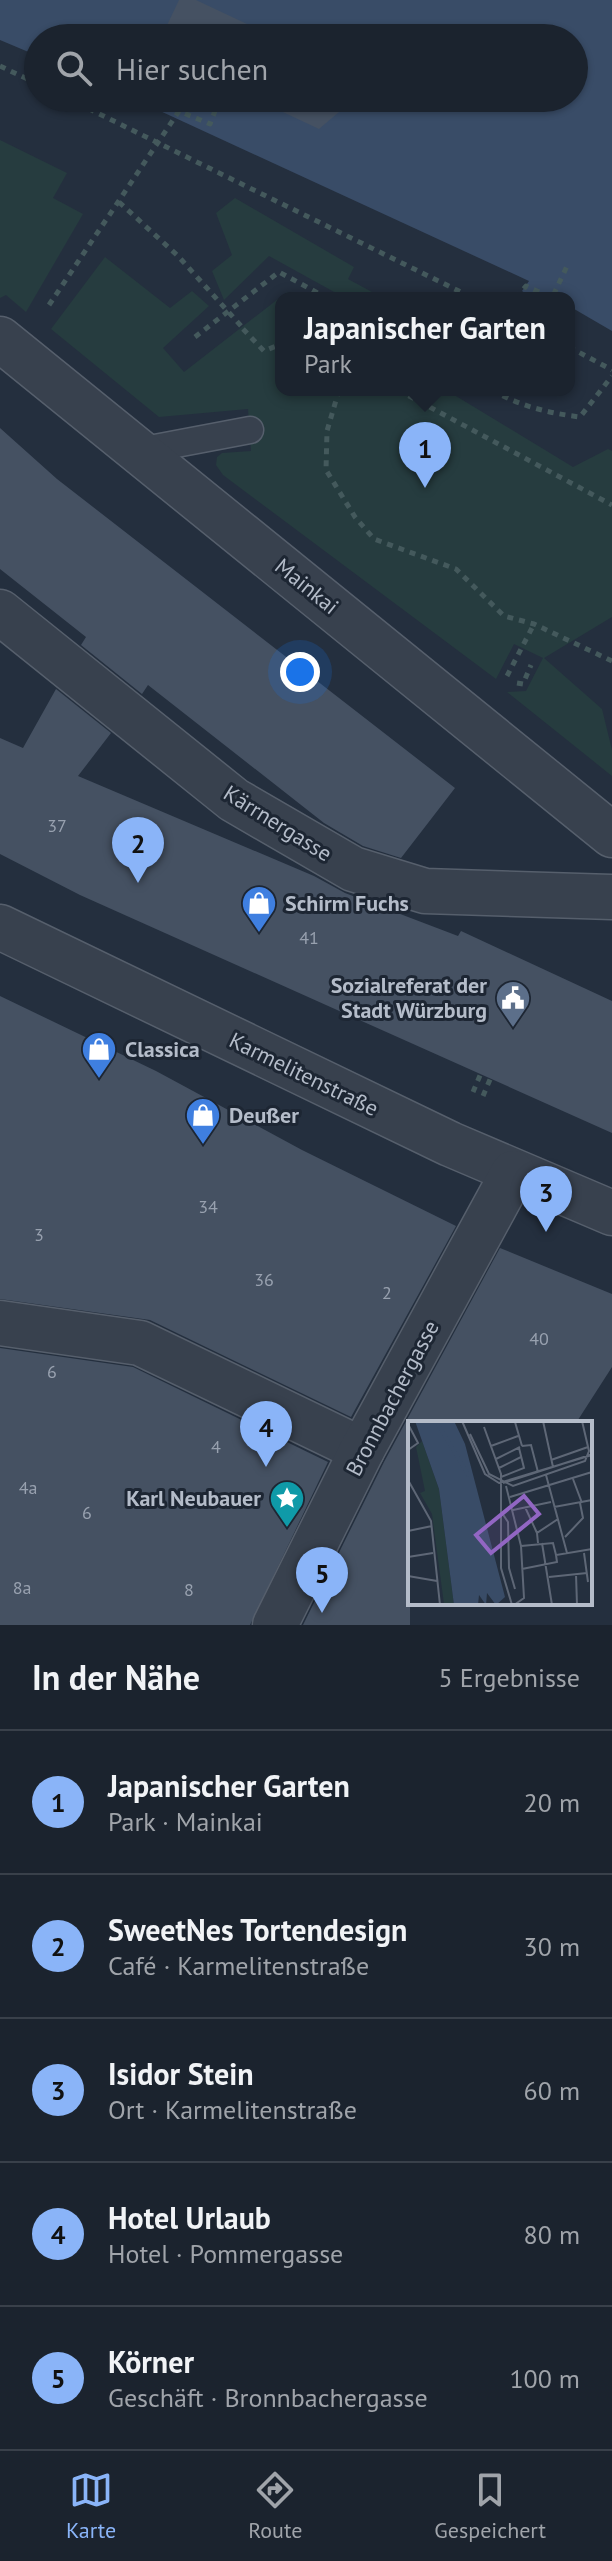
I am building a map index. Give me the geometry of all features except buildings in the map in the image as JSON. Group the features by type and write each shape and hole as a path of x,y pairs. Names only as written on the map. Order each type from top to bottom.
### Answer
{"street":[{"name":"Mainkai","path":"7,345 612,835"},
{"name":"Kärrnergasse","path":"0,612 234,800 353,869 425,891 612,897"},
{"name":"Karmelitenstraße","path":"0,927 513,1173 612,1213"},
{"name":"Bronnbachergasse","path":"275,1625 362,1450 513,1173"},
{"path":"0,1323 140,1343 362,1450"}],"lane":[{"path":"139,451 250,430"}],"path":[{"path":"0,66 24,77"},
{"path":"96,112 461,292"},
{"path":"7,345 119,202 178,112"},
{"path":"181,112 210,124 215,112"},
{"path":"119,202 178,256 264,351 275,346"},
{"path":"555,292 568,264"},
{"path":"195,337 279,272 316,292"},
{"path":"521,292 526,286 539,292"},
{"path":"575,350 612,370"},
{"path":"504,396 525,406 580,417 612,376"},
{"path":"337,396 327,431 326,470 355,517 374,539 456,569 504,616 534,624 612,661"},
{"path":"409,396 612,505"},
{"path":"531,665 523,684 512,682 506,675 534,624"}],"green space":[{"path":"0,140 67,173 53,198 83,214 26,312 6,295 0,298"},
{"path":"235,198 354,267 348,279 372,292 334,292 269,256 224,300 212,271 232,255 216,213"},
{"path":"105,257 170,308 192,291 209,306 163,348 184,372 275,301 275,396 456,396 573,467 608,449 612,451 612,617 544,658 602,709 612,750 612,776 507,692 526,691 543,658 514,644 496,679 223,475 216,465 217,457 222,453 251,451 248,409 159,417 51,329"}],"water":[{"path":"0,0 612,0 612,331 575,309 575,292 523,292 529,281 162,112 588,112 588,24 24,24 24,50 0,40"}],"place":[{"name":"Japanischer Garten","path":"425,488"},
{"name":"SweetNes Tortendesign","path":"138,883"},
{"name":"Schirm Fuchs","path":"259,934"},
{"name":"Sozialreferat der Stadt Würzburg","path":"513,1029"},
{"name":"Classica","path":"99,1080"},
{"name":"Deußer","path":"203,1146"},
{"name":"Isidor Stein","path":"546,1232"},
{"name":"Hotel Urlaub","path":"266,1467"},
{"name":"Karl Neubauer","path":"287,1529"},
{"name":"Körner","path":"322,1613"}]}
